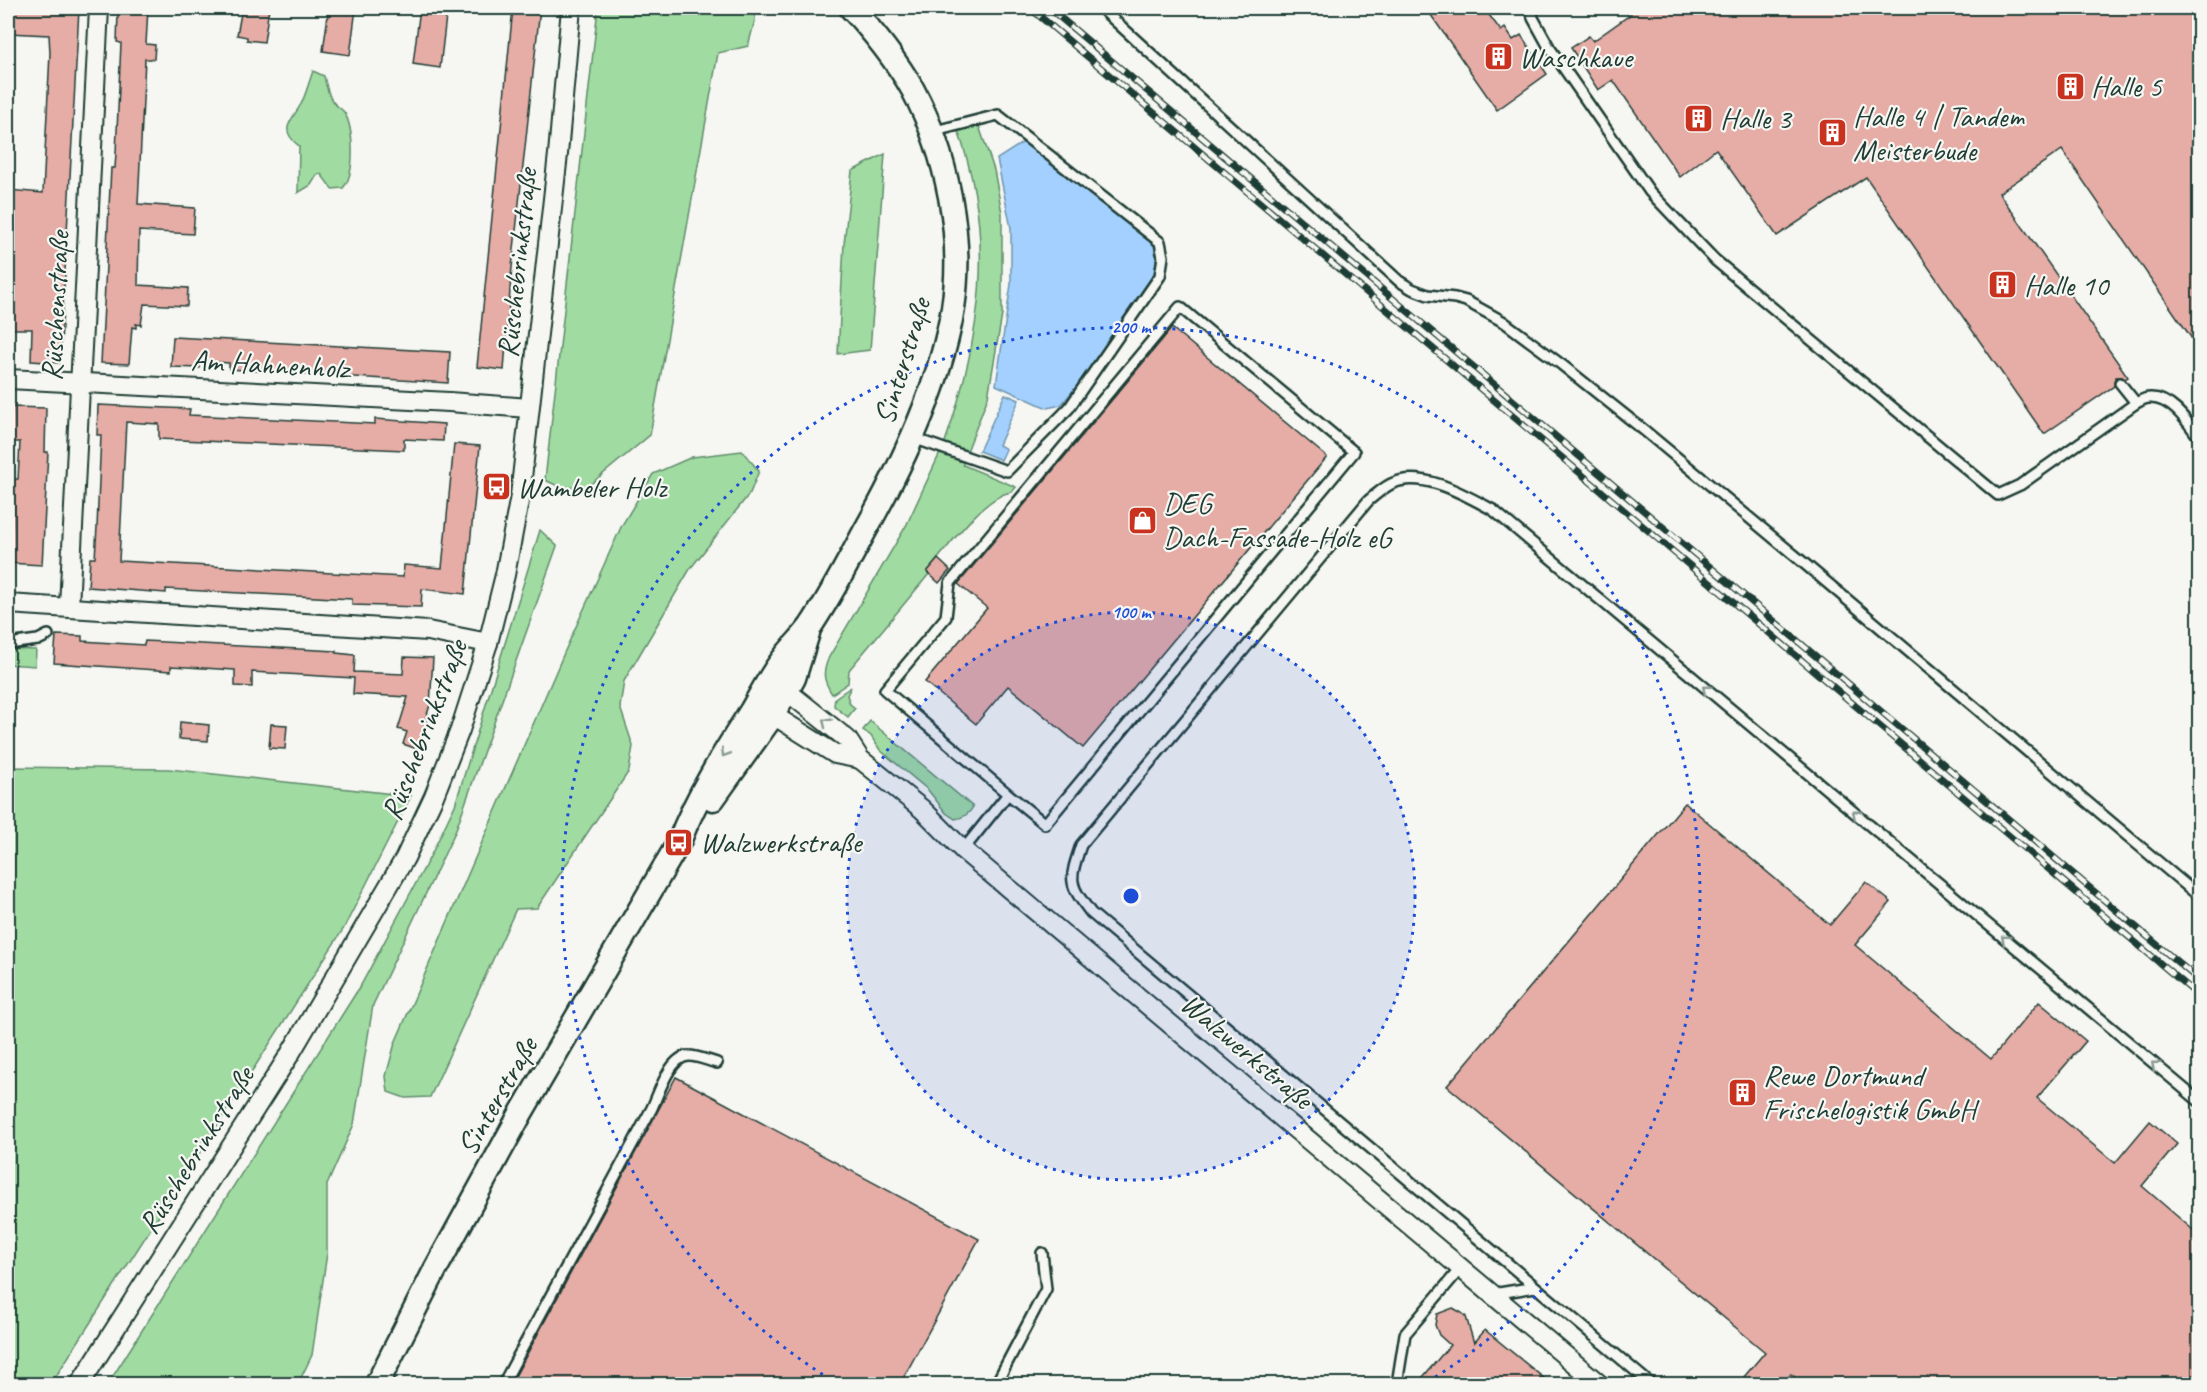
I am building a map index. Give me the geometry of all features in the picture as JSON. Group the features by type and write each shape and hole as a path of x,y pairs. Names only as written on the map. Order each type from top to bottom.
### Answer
{"street":[{"name":"Rüschenstraße","path":"69,607 99,8"},
{"name":"Rüschebrinkstraße","path":"80,1384 290,1054 405,858 434,796 460,730 488,643 513,537 520,496 558,154 571,8"},
{"name":"Sinterstraße","path":"377,1384 435,1270 521,1113 679,842 692,808 764,709 779,684 783,657 809,628 885,495 929,397 953,308 957,271 954,222 945,178 931,132 912,89 868,25 851,8"},
{"name":"Am Hahnenholz","path":"8,379 529,408"},
{"path":"8,604 428,631 488,643"},
{"name":"Walzwerkstraße","path":"779,684 847,739 860,759 922,809 963,850 1599,1384"},
{"name":"Walzwerkstraße","path":"764,709 835,754 860,759"}],"lane":[{"path":"1101,8 1400,281 1420,293 1466,301 1504,322 1562,365 1646,431 1790,551 2199,897"},
{"path":"1531,8 1533,18 1549,47 1658,201 1715,260 1998,495 2029,479 2136,403 2150,398 2165,401 2185,420 2199,439"},
{"path":"911,437 1007,471 1069,408 1160,276 1163,257 1160,242 998,115 931,132"},
{"path":"1180,307 1354,452 1045,824 1008,794 885,690 946,617 950,583 1180,307"},
{"path":"2120,382 2136,403"},
{"path":"1651,1384 1091,913 1073,890 1073,870 1081,845 1368,501 1391,483 1419,479 1454,489 1493,510 2199,1102"},
{"path":"8,644 38,640 48,635"},
{"path":"963,850 1008,794"},
{"path":"503,1384 671,1067 682,1058 689,1056 717,1063"},
{"path":"996,1384 1046,1289 1042,1253"},
{"path":"1397,1384 1405,1334 1460,1269"},
{"path":"1490,1294 1535,1287"}],"green space":[{"path":"598,8 754,8 755,20 748,46 718,53 650,435 586,488 560,487 545,480"},
{"path":"313,71 324,76 331,99 344,112 347,119 352,139 352,162 343,188 332,189 321,174 317,175 311,185 298,193 299,146 289,135 288,125 303,100"},
{"path":"978,123 994,170 1002,213 1002,315 988,397 966,454 944,445 967,366 975,327 979,287 980,248 977,208 969,168 957,128"},
{"path":"885,154 870,350 838,354 844,244 852,171"},
{"path":"742,451 759,471 750,493 690,569 624,681 620,707 633,746 629,771 537,908 516,909 430,1097 405,1098 388,1092 386,1076 395,1043 622,525 653,474 692,457"},
{"path":"940,453 1016,487 1012,492 1001,495 990,503 966,525 927,572 929,574 849,670 848,683 832,694 824,676 829,657 906,526"},
{"path":"540,530 557,546 455,832 373,1005 354,1124 327,1185 327,1253 312,1355 298,1384 108,1384 361,985 431,855 455,805"},
{"path":"8,649 36,650 35,666 8,664"},
{"path":"851,687 847,695 850,704 855,708 848,717 834,706 835,698"},
{"path":"870,721 973,807 970,812 955,819 946,813 928,790 880,750 871,736 863,730"},
{"path":"8,767 169,769 411,796 344,928 51,1384 8,1384"}],"water":[{"path":"1022,143 1029,145 1154,245 1156,258 1155,272 1076,387 1061,405 1047,408 996,385 1011,284 1011,228 997,159"},
{"path":"1005,394 1019,400 999,445 1006,449 1001,460 979,451"}],"building":[{"path":"8,8 79,9 60,363 31,361 32,329 8,329 8,190 43,193 50,53 49,35 8,33"},
{"path":"122,8 148,8 146,44 155,45 154,59 145,59 138,204 195,208 193,234 139,231 138,285 188,288 187,306 144,304 141,325 136,324 136,328 132,327 129,364 101,363 111,168 115,168 116,153 121,43 117,42 118,14 122,14"},
{"path":"242,8 269,8 264,42 247,40 247,37 237,35"},
{"path":"329,8 356,8 350,55 323,51"},
{"path":"420,8 447,8 440,68 413,64"},
{"path":"513,8 540,8 511,277 504,370 477,367"},
{"name":"Waschkaue","path":"1426,8 1484,8 1501,31 1505,28 1513,40 1521,35 1547,74 1497,110"},
{"path":"1627,8 2199,8 2199,349 2062,150 1999,193 2128,377 2125,379 2116,377 2114,386 2044,434 1866,177 1777,236 1716,149 1680,177 1613,80 1598,90 1571,48 1589,36 1593,41 1631,14"},
{"name":"DEG Dach-Fassade-Holz eG","path":"1172,328 1327,457 1083,748 1008,686 976,724 925,682 987,608 958,584"},
{"path":"173,337 450,352 448,383 229,369 229,363 200,361 200,368 171,367"},
{"path":"98,405 190,409 189,415 375,424 375,419 444,424 443,441 404,439 404,450 159,439 159,424 126,422 119,561 403,577 404,565 442,568 454,444 480,446 465,594 422,589 421,607 352,605 352,599 166,589 166,593 88,587 90,558 95,558 97,527 101,435 97,435"},
{"path":"12,407 46,408 45,452 48,452 42,565 8,563 14,479 18,479 20,442 10,442"},
{"path":"938,559 950,570 939,583 927,572"},
{"path":"56,635 82,636 82,641 144,645 145,641 336,651 336,653 355,655 354,672 403,674 404,657 433,658 430,705 425,721 428,722 420,750 403,744 407,732 398,729 408,697 353,694 354,678 252,672 252,687 235,686 235,670 171,666 171,671 54,663"},
{"path":"180,722 209,725 208,741 179,739"},
{"path":"271,724 287,725 285,749 269,748"},
{"name":"Rewe Dortmund Frischelogistik GmbH","path":"1685,803 1830,925 1866,882 1891,902 1855,945 1991,1059 2039,1002 2086,1041 2037,1098 2115,1163 2150,1121 2177,1144 2142,1186 2199,1235 2199,1384 1803,1384 1791,1374 1782,1384 1738,1384 1765,1352 1447,1086"},
{"path":"676,1077 979,1239 900,1384 511,1384"},
{"path":"1453,1308 1466,1317 1474,1343 1485,1330 1551,1384 1417,1384 1450,1345 1439,1335 1435,1325 1437,1314"}],"railway":[{"path":"1030,8 2200,997"},
{"path":"1049,8 2200,981"}],"place":[{"name":"Waschkaue","path":"1498,57"},
{"name":"Halle 5","path":"2070,86"},
{"name":"Halle 3","path":"1699,118"},
{"name":"Halle 4 | Tandem Meisterbude","path":"1832,133"},
{"name":"Halle 10","path":"2003,285"},
{"name":"Wambeler Holz","path":"496,487"},
{"name":"DEG Dach-Fassade-Holz eG","path":"1142,520"},
{"name":"Walzwerkstraße","path":"679,842"},
{"name":"Rewe Dortmund Frischelogistik GmbH","path":"1742,1092"}]}
